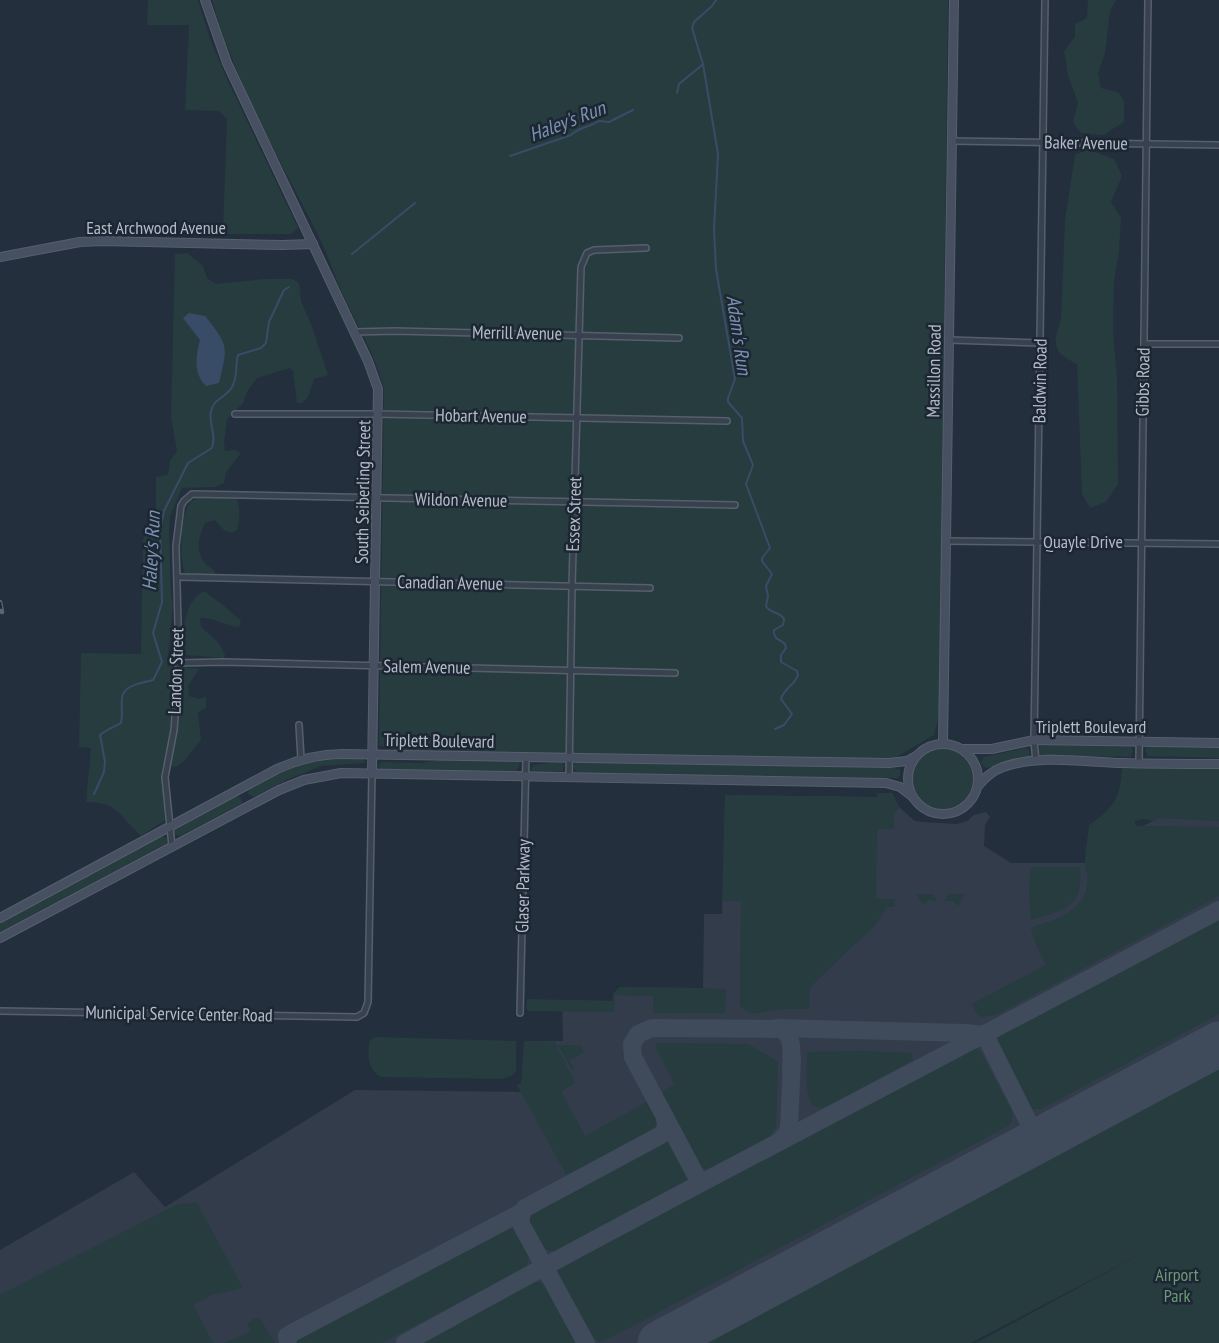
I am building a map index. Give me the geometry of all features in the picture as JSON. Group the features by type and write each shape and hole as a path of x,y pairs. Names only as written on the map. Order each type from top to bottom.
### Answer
{"main road":[{"name":"South Seiberling Street","path":"205,0 227,63 376,382 379,414 372,774"},
{"name":"Massillon Road","path":"943,743 954,0"},
{"name":"East Archwood Avenue","path":"0,257 101,241 312,244"},
{"name":"Triplett Boulevard","path":"963,749 992,749 1034,740 1219,743"},
{"path":"943,743 963,749 972,758 977,768 978,786 974,797 958,811 948,814 937,814 927,810 912,796 908,776 910,765 916,756 928,747 943,743"},
{"name":"Triplett Boulevard","path":"0,918 277,769 301,759 334,754 889,763 907,761 916,756"},
{"name":"Triplett Boulevard","path":"978,786 990,773 1004,766 1036,761 1219,764"},
{"name":"Triplett Boulevard","path":"0,938 279,790 304,780 341,773 889,783 912,796"}],"street":[{"name":"Baldwin Road","path":"1036,761 1034,740 1045,0"},
{"name":"Gibbs Road","path":"1138,763 1148,0"},
{"name":"Baker Avenue","path":"952,141 1219,145"},
{"name":"Essex Street","path":"569,777 576,419 582,261 587,253 594,250 646,248"},
{"name":"Merrill Avenue","path":"354,332 375,330 679,338"},
{"path":"950,340 1040,343"},
{"path":"1144,344 1219,344"},
{"name":"Hobart Avenue","path":"235,414 379,414 727,421"},
{"name":"Wildon Avenue","path":"188,497 200,493 735,505"},
{"name":"Landon Street","path":"172,847 165,777 174,729 179,663 177,531 181,506 188,497"},
{"name":"Quayle Drive","path":"947,541 1219,544"},
{"name":"Canadian Avenue","path":"178,577 650,588"},
{"name":"Salem Avenue","path":"179,663 514,667 675,673"},
{"path":"299,725 301,759"},
{"name":"Glaser Parkway","path":"520,1014 526,758"},
{"name":"South Seiberling Street","path":"357,1017 365,1011 368,1002 372,774"},
{"name":"Municipal Service Center Road","path":"0,1011 357,1017"}],"shaded area":[{"path":"1219,787 1219,1213 970,1343 0,1343 0,1250 134,1172 165,1207 355,1090 525,1092 527,1041 563,1041 562,1000 613,1001 613,994 620,987 703,988 704,914 722,914 725,795 877,797 877,793 892,793 899,807 915,821 957,824 967,821 974,815 986,812 990,817 985,825 984,846 1011,863 1085,863 1143,826"}],"green space":[{"path":"148,0 198,0 210,39 227,79 298,228 291,234 225,234 223,230 227,119 219,111 185,110 189,25 147,25"},
{"path":"212,0 948,0 939,716 934,735 893,759 429,752 389,749 379,745 384,388 321,240 245,90"},
{"path":"1088,0 1116,0 1110,11 1105,53 1098,73 1101,88 1118,92 1124,101 1124,122 1103,135 1081,133 1073,122 1078,103 1068,75 1064,51 1075,37 1075,24 1087,18"},
{"path":"1087,149 1114,159 1122,176 1111,202 1121,218 1114,281 1113,332 1117,379 1118,484 1106,502 1090,508 1082,494 1077,364 1059,352 1056,342 1061,320 1065,220 1075,155"},
{"path":"187,253 203,266 207,278 216,284 265,279 292,279 299,283 301,301 328,375 314,379 308,397 302,403 297,403 293,371 290,368 257,378 248,390 243,403 227,419 225,451 235,450 241,453 226,472 224,483 215,487 182,488 170,516 173,606 167,666 199,669 188,686 189,696 198,699 206,697 206,708 198,712 201,740 178,766 162,769 165,820 141,836 112,807 86,802 91,748 79,747 81,653 141,654 143,540 156,509 156,477 168,475 170,461 177,451 171,417 175,254"},
{"path":"233,496 237,498 239,510 237,530 232,533 224,530 215,520 205,523 200,537 201,557 215,572 215,576 185,573 182,535 188,506 192,501 201,497"},
{"path":"204,591 241,621 239,627 200,618 201,627 219,643 225,655 224,658 186,655 185,620 192,603"},
{"path":"1040,746 1131,747 1133,750 1131,757 1041,755 1038,753"},
{"path":"1152,746 1219,748 1219,758 1147,756 1145,749"},
{"path":"1025,748 1029,750 1030,755 1026,758 986,768 981,763 984,757"},
{"path":"943,749 960,754 968,762 973,779 968,796 960,804 943,809 926,804 918,796 913,779 918,762 926,754"},
{"path":"336,758 363,759 366,763 321,766 282,782 254,797 248,794 249,788 291,768 312,761"},
{"path":"438,760 512,761 519,762 520,765 516,771 381,769 378,766 381,762 423,763"},
{"path":"562,762 564,765 563,771 533,772 531,770 533,765"},
{"path":"577,762 892,768 900,769 900,776 889,778 594,773 576,772 573,766"},
{"path":"1122,766 1219,767 1219,821 1159,818 1152,821 1143,819 1135,821 1135,825 1219,827 1219,896 996,1015 981,1017 976,1013 972,1004 1046,965 1031,928 1066,914 1080,903 1087,883 1085,853 1089,825 1105,813 1118,794"},
{"path":"877,793 892,793 899,807 894,815 894,829 877,829 876,899 894,899 895,907 887,907 875,925 810,987 809,1009 780,1009 759,1013 745,1010 740,1005 741,901 723,901 725,795 877,797"},
{"path":"236,795 241,798 242,803 239,805 180,836 174,834 174,829 178,826"},
{"path":"160,836 167,838 166,844 0,932 0,921"},
{"path":"1031,867 1080,867 1079,891 1072,903 1052,914 1031,920 1029,889"},
{"path":"917,894 933,894 937,901 928,900 923,905"},
{"path":"949,894 965,894 958,906 953,901 944,901"},
{"path":"1219,915 1219,1014 1041,1109 1032,1109 1027,1106 996,1049 994,1041 998,1034"},
{"path":"620,987 726,989 725,1013 653,1013 653,996 615,995 614,1012 529,1011 526,1008 527,999 613,1001 613,994"},
{"path":"376,1037 516,1041 516,1071 511,1076 502,1079 381,1077 373,1070 368,1056 370,1040"},
{"path":"524,1041 555,1042 575,1083 561,1091 585,1136 647,1102 651,1103 662,1123 660,1130 574,1177 567,1176 517,1085 521,1083"},
{"path":"658,1043 748,1044 778,1062 776,1127 769,1137 708,1169 699,1168 662,1100 664,1090 675,1085 655,1046"},
{"path":"558,1045 580,1045 584,1052 569,1060 574,1069 572,1070"},
{"path":"968,1047 978,1049 981,1053 1012,1111 1012,1121 1008,1126 601,1342 588,1336 557,1275 557,1271 565,1261"},
{"path":"807,1052 911,1053 913,1060 828,1105 817,1108 813,1105 808,1092"},
{"name":"Airport Park","path":"1219,1067 1219,1343 976,1343 1152,1248 970,1343 700,1343"},
{"path":"666,1139 671,1140 689,1173 690,1177 686,1182 557,1251 545,1249 540,1245 527,1220 526,1214 529,1210"},
{"path":"197,1203 243,1288 212,1295 193,1305 213,1343 0,1343 0,1295 178,1204"},
{"path":"511,1222 515,1224 528,1251 525,1268 382,1343 293,1343 295,1337 302,1331"},
{"path":"533,1281 544,1284 575,1343 414,1343"},
{"path":"254,1318 259,1318 275,1343 224,1343 250,1332 248,1324"}],"water":[{"path":"189,313 205,316 222,341 225,353 219,383 206,386 199,376 197,358 200,340 183,318"}],"waterway":[{"name":"Adam's Run","path":"716,0 694,22 692,28 703,64 718,154 714,229 716,269 735,379 728,402 742,418 743,441 753,465 746,484 770,548 762,558 772,574 766,586 768,596 766,606 784,619 783,625 774,630 775,637 785,644 786,648 781,655 781,662 797,671 798,675 781,699 792,714 784,725 775,729"},
{"name":"Haley's Run","path":"677,93 679,84 702,65"},
{"name":"Haley's Run","path":"510,156 571,135 599,121 609,122 633,110"},
{"name":"Haley's Run","path":"352,254 415,203"},
{"name":"Haley's Run","path":"94,794 104,772 105,762 100,735 121,723 122,698 126,690 134,685 153,680 162,662 153,633 162,602 160,530 164,511 188,463 212,448 214,438 211,420 212,407 234,383 238,355 261,348 266,343 269,322 284,290 289,287"}],"taxiway":[{"path":"405,1343 1219,910"},
{"path":"700,1183 633,1057 632,1044 638,1034 652,1028 781,1029 790,1041 791,1070"},
{"path":"777,1028 985,1035 1038,1141"},
{"path":"779,1142 789,1127 792,1059"},
{"path":"586,1343 521,1224 521,1215 525,1208 661,1135 666,1128 665,1117"},
{"path":"288,1343 287,1336 292,1333 522,1212"}],"runway":[{"path":"660,1343 1219,1044"}],"railway":[{"path":"0,602 2,612"}]}
